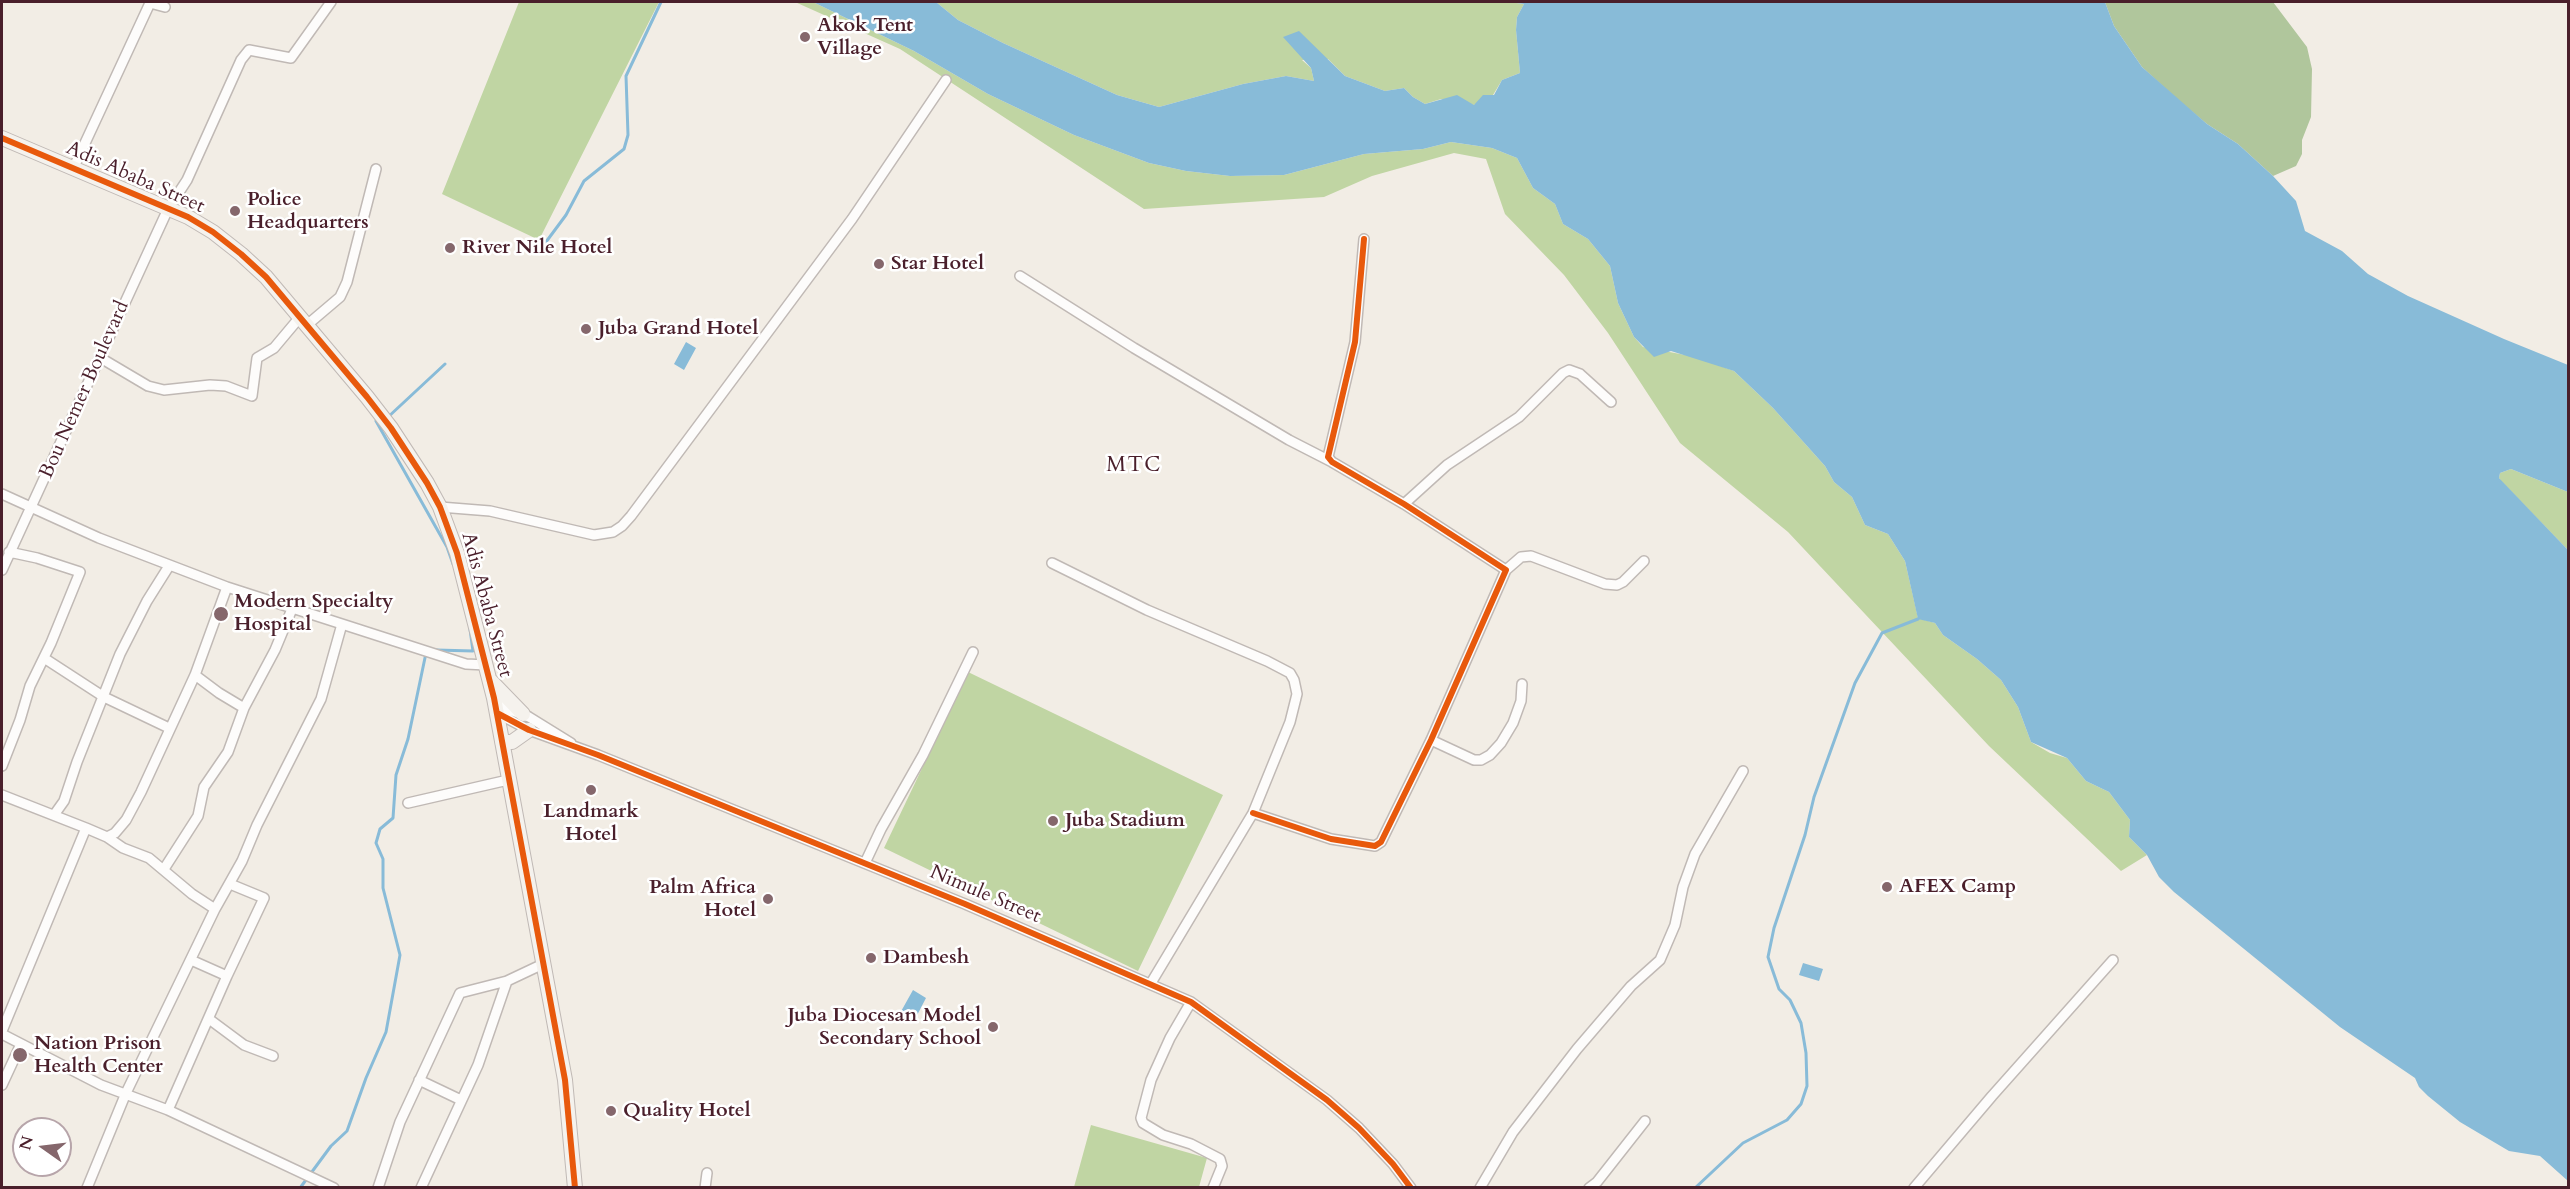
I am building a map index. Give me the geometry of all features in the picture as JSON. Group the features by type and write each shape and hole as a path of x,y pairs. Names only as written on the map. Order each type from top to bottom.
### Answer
{"street":[{"name":"Bou Nemer Boulevard","path":"2,570 168,209 187,180 245,53 249,50 291,58 331,2"},
{"path":"74,169 150,3 165,8"},
{"path":"440,507 482,509 594,535 613,532 622,526 852,219 946,80"},
{"name":"Adis Ababa Street","path":"2,138 168,209 213,232 242,254 266,277 391,428 440,507 457,553 497,713 565,1080 575,1188"},
{"path":"99,357 140,382 156,388 174,390 210,385 226,386 252,396 257,358 274,348 303,321 340,297 347,282 376,169"},
{"path":"1332,462 1328,457 1329,450 1355,342 1364,239"},
{"path":"1020,276 1195,384 1404,504 1506,570"},
{"path":"1404,504 1447,465 1519,417 1563,373 1569,370 1580,374 1611,402"},
{"path":"2,494 30,509 169,566 292,609 487,671 523,714"},
{"path":"2,766 30,686 80,572 37,558 9,552"},
{"path":"1253,813 1331,839 1375,846 1380,842 1431,740 1506,570 1521,557 1531,556 1605,584 1617,585 1644,561"},
{"path":"1052,563 1147,610 1290,673 1294,680 1297,694 1290,722 1253,813 1151,983"},
{"path":"54,815 64,801 77,762 127,639 169,566"},
{"path":"107,837 115,833 126,820 195,675 227,587"},
{"path":"164,869 198,816 204,787 228,752 244,708 275,650 292,609"},
{"path":"87,1188 126,1093 215,909 230,884 321,699 342,624"},
{"path":"865,863 973,652"},
{"path":"44,658 104,697 169,728"},
{"path":"195,675 244,708"},
{"path":"1431,740 1474,760 1481,760 1490,755 1513,723 1521,701 1522,684"},
{"name":"Nimule Street","path":"494,698 507,709 523,714 575,746"},
{"name":"Nimule Street","path":"497,713 529,730 575,746 865,863 1191,1002 1327,1100 1359,1128 1412,1188"},
{"path":"502,742 512,742 529,730"},
{"path":"1480,1188 1513,1132 1577,1049 1631,986 1660,960 1675,925 1683,887 1695,854 1743,771"},
{"path":"408,803 508,780"},
{"path":"2,795 107,837 123,848 149,858 192,894 215,909"},
{"path":"86,828 2,1033 101,1085 168,1110 334,1188"},
{"path":"168,1110 264,898 230,884"},
{"path":"191,960 227,976"},
{"path":"1914,1188 2113,960"},
{"path":"378,1188 400,1122 462,991 507,981 543,964"},
{"path":"421,1188 478,1065 507,981"},
{"path":"1191,1002 1170,1038 1151,1080 1141,1118 1143,1123 1163,1135 1191,1144 1220,1160 1222,1166 1213,1188"},
{"path":"209,1020 244,1045 273,1056"},
{"path":"2,1085 21,1044"},
{"path":"419,1080 460,1101"},
{"path":"1590,1188 1645,1121"},
{"path":"705,1188 707,1173"}],"green space":[{"path":"519,2 659,2 539,240 442,194"},
{"path":"795,2 813,2 914,51 988,94 1074,135 1149,163 1186,171 1230,176 1284,175 1364,154 1423,149 1451,142 1492,148 1517,158 1533,188 1555,204 1563,224 1588,239 1610,266 1618,303 1634,337 1643,347 1696,357 1734,371 1773,408 1825,466 1834,482 1852,497 1865,525 1888,534 1905,561 1918,618 1935,623 1943,635 1977,659 2001,680 2018,707 2031,742 2050,753 2067,758 2086,781 2109,792 2130,820 2129,837 2147,855 2121,871 1989,746 1788,532 1680,443 1608,333 1564,275 1505,214 1486,159 1454,153 1372,176 1324,197 1144,209 900,49"},
{"path":"936,2 1509,2 1524,4 1517,17 1516,30 1520,73 1502,80 1493,95 1474,105 1441,99 1425,104 1404,88 1385,91 1345,76 1328,59 1302,60 1311,68 1314,81 1286,76 1243,84 1159,107 1117,95 1003,43 958,20"},
{"path":"2105,2 2273,2 2307,47 2312,69 2311,117 2302,140 2302,154 2296,166 2273,176 2238,144 2207,124 2177,99 2142,67 2114,26"},
{"path":"2511,469 2568,492 2568,550 2501,481 2500,473"},
{"name":"Juba Stadium","path":"968,672 1223,795 1138,971 884,848"},
{"path":"1091,1125 1207,1158 1199,1187 1074,1187"}],"water":[{"path":"813,2 936,2 958,20 1003,43 1117,95 1159,107 1243,84 1286,76 1314,81 1311,68 1283,37 1299,31 1345,76 1385,91 1404,88 1425,104 1457,95 1474,105 1483,95 1494,95 1502,80 1520,73 1516,30 1517,17 1524,4 1509,2 2105,2 2114,26 2142,67 2207,124 2238,144 2273,176 2296,201 2305,231 2342,251 2368,274 2408,296 2568,365 2568,492 2511,469 2500,473 2499,478 2568,550 2568,1181 2540,1156 2509,1151 2460,1122 2428,1096 2419,1087 2415,1078 2340,1027 2174,892 2159,877 2147,855 2129,837 2130,820 2109,792 2086,781 2067,758 2031,742 2018,707 2001,680 1977,659 1943,635 1935,623 1918,619 1905,561 1888,534 1865,525 1852,497 1834,482 1825,466 1773,408 1734,371 1671,351 1654,357 1634,337 1618,303 1610,266 1588,239 1563,224 1555,204 1533,188 1517,158 1492,148 1451,142 1423,149 1364,154 1284,175 1230,176 1186,171 1149,163 1074,135 988,94 914,51"},
{"path":"686,342 696,348 684,370 674,364"},
{"path":"1803,963 1823,969 1819,981 1799,975"},
{"path":"913,990 926,998 913,1023 899,1015"}],"waterway":[{"path":"543,246 566,215 584,181 624,149 628,135 626,76 661,2"},
{"path":"387,418 445,364"},
{"path":"376,421 447,547 453,564"},
{"path":"1695,1188 1743,1143 1787,1120 1801,1104 1807,1086 1806,1053 1801,1023 1790,1000 1779,989 1768,957 1774,928 1805,835 1814,797 1855,683 1882,633 1918,619"},
{"path":"436,650 473,651 470,629"},
{"path":"300,1188 331,1146 347,1131 386,1032 400,955 383,888 383,859 376,843 380,829 393,818 396,775 408,739 426,653"}],"cycle path":[{"path":"2,138 188,217 213,232 241,254 266,277 367,397 391,428 427,483 440,507 457,553 494,698 565,1080 575,1188"},
{"path":"1253,813 1331,839 1375,846 1381,842 1431,740 1506,570 1404,504 1332,462 1328,457 1355,342 1364,239"},
{"path":"497,713 529,730 598,755 965,904 1191,1002 1327,1100 1359,1128 1393,1164 1411,1188"}],"place":[{"name":"Akok Tent Village","path":"805,37"},
{"name":"Police Headquarters","path":"235,211"},
{"name":"River Nile Hotel","path":"450,248"},
{"name":"Star Hotel","path":"879,264"},
{"name":"Juba Grand Hotel","path":"586,329"},
{"name":"Modern Specialty Hospital","path":"221,614"},
{"name":"Landmark Hotel","path":"591,790"},
{"name":"Juba Stadium","path":"1053,821"},
{"name":"AFEX Camp","path":"1887,887"},
{"name":"Palm Africa Hotel","path":"768,899"},
{"name":"Dambesh","path":"871,958"},
{"name":"Juba Diocesan Model Secondary School","path":"993,1027"},
{"name":"Nation Prison Health Center","path":"20,1055"},
{"name":"Quality Hotel","path":"611,1111"}],"district":[{"name":"MTC","path":"1134,466"}]}
